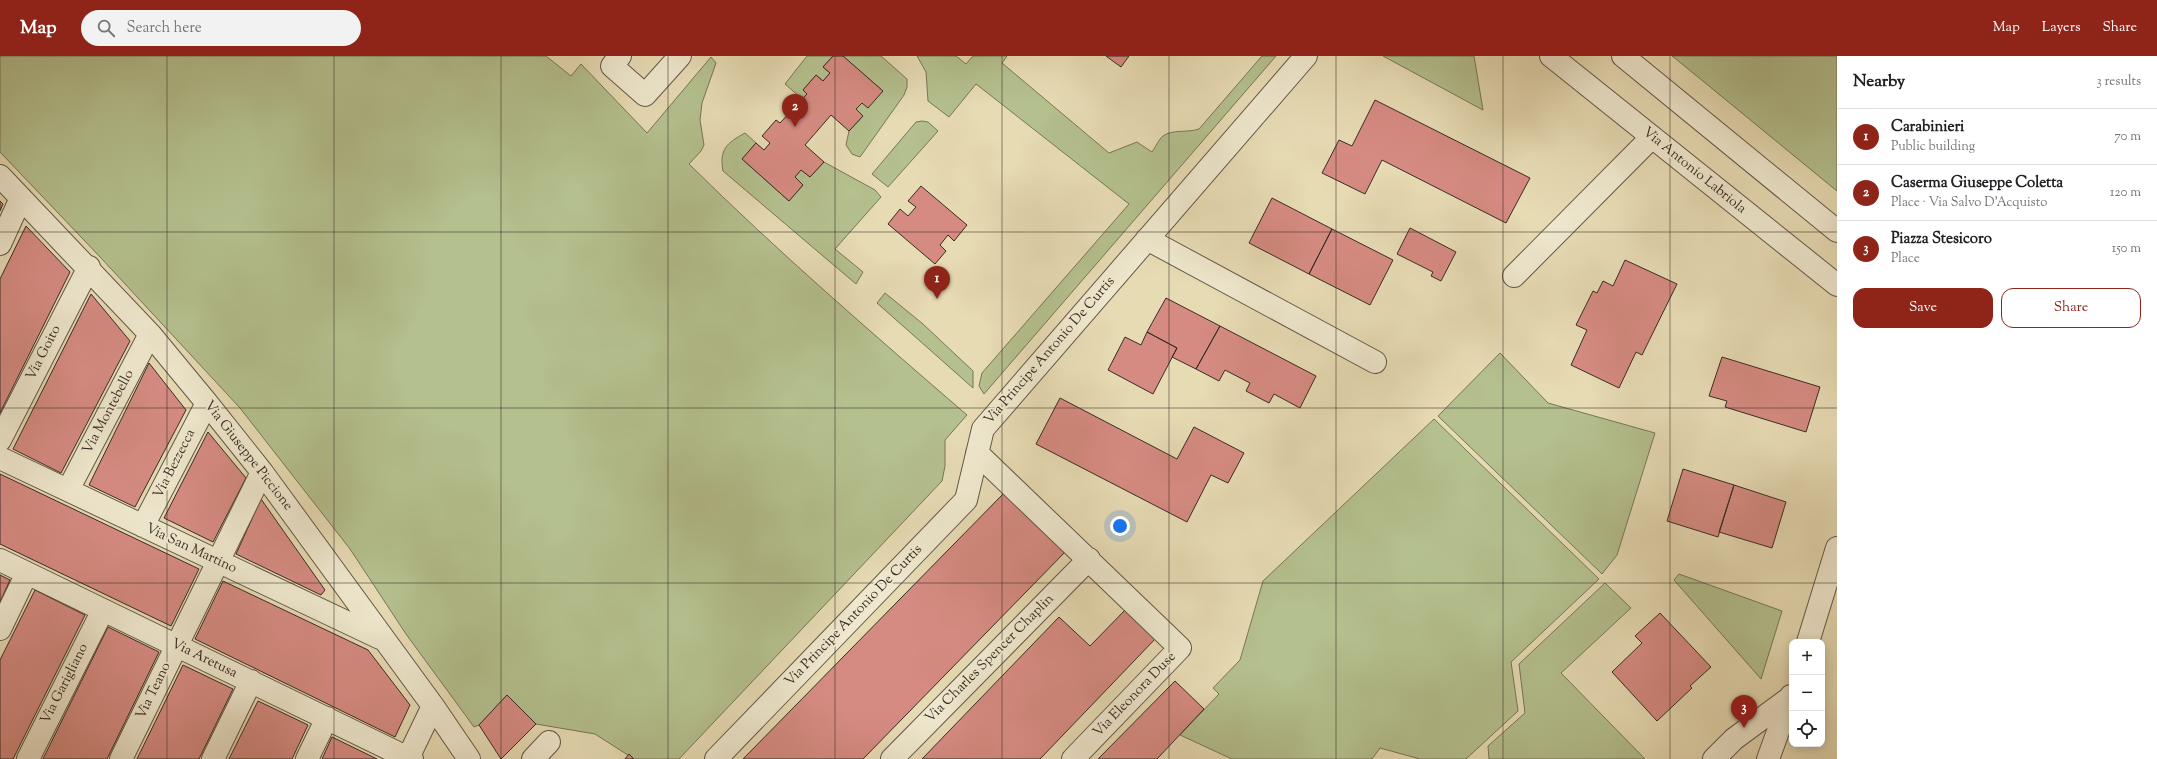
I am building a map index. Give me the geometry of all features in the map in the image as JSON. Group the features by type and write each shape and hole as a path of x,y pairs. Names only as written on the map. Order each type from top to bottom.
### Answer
{"street":[{"path":"616,61 645,95 680,56"},
{"name":"Via Principe Antonio De Curtis","path":"716,759 966,500 983,429 1306,56"},
{"name":"Via Antonio Labriola","path":"1551,56 1837,285"},
{"path":"1623,56 1837,231"},
{"path":"1514,276 1652,137"},
{"name":"Via Giuseppe Piccione","path":"0,176 89,267 150,334 207,403 262,472 433,706 469,759"},
{"path":"0,244 21,198"},
{"path":"1147,239 1375,362"},
{"name":"Via Goito","path":"0,440 89,267"},
{"name":"Via Montebello","path":"68,490 150,334"},
{"name":"Via Bezzecca","path":"143,526 207,403"},
{"path":"977,453 1089,560"},
{"name":"Via San Martino","path":"0,458 383,639"},
{"name":"Via Teano","path":"121,759 262,472"},
{"path":"1809,639 1837,548"},
{"name":"Via Aretusa","path":"0,560 409,758"},
{"name":"Via Eleonora Duse","path":"1073,759 1180,648 1089,560"},
{"name":"Via Charles Spencer Chaplin","path":"892,759 1089,560"},
{"path":"0,628 27,573"},
{"name":"Via Garigliano","path":"28,759 103,610"},
{"path":"213,759 251,681"},
{"path":"1714,759 1734,739 1789,697"},
{"path":"1768,759 1789,701"},
{"path":"409,758 433,706"},
{"path":"307,759 327,718"},
{"path":"533,759 549,742"}],"green space":[{"path":"0,56 546,56 571,76 581,64 647,133 711,57 716,63 702,103 700,120 704,145 701,151 689,164 791,260 967,415 945,440 945,466 942,481 679,759 634,759 595,734 536,724 507,695 479,725 474,727 406,634 350,549 240,408 0,152"},
{"path":"807,56 833,56 823,67 830,73 823,81 816,75 803,90 807,94 802,99 785,84"},
{"path":"843,56 881,56 907,79 907,87 904,95 860,157 852,154 846,145 849,131 863,116 856,109 862,103 883,91"},
{"path":"917,56 956,56 966,64 973,56 1007,56 1002,63 1109,153 1137,142 1152,152 1162,137 1167,134 1199,129 1262,56 1276,56 984,394 979,386 982,373 1129,204 976,84 949,117 928,101 926,72"},
{"path":"1383,56 1474,56 1483,110"},
{"path":"1672,56 1837,56 1837,191 1676,59"},
{"path":"916,122 928,122 938,131 888,187 872,174"},
{"path":"745,133 756,143 742,159 789,201 803,185 795,177 801,170 810,177 824,162 875,190 881,197 835,249 863,272 856,284 723,171 723,152 733,140"},
{"path":"885,293 923,324 973,371 973,388 877,303"},
{"path":"1500,353 1548,403 1655,433 1617,555 1602,574 1438,416"},
{"path":"1434,419 1599,579 1511,662 1518,711 1466,759 1420,759 1380,748 1372,759 1232,759 1180,735 1219,694 1213,688 1240,660 1263,581"},
{"path":"1679,574 1782,611 1761,679 1674,580"},
{"path":"1605,583 1631,608 1561,673 1645,759 1489,759 1488,746 1525,713 1519,664"}],"building":[{"path":"833,56 843,56 883,91 868,108 862,103 856,109 863,116 849,131 831,115 805,145 824,162 810,177 801,170 795,177 803,185 789,201 742,159 756,143 764,150 770,143 762,136 776,120 780,123 807,94 803,90 816,75 823,81 830,73 823,67"},
{"path":"1106,56 1129,56 1121,67"},
{"path":"1375,100 1530,178 1506,223 1382,160 1365,194 1322,173 1339,140 1352,146"},
{"path":"921,186 967,225 954,241 948,235 940,245 946,251 935,264 888,224 900,209 908,216 916,207 908,201"},
{"path":"1272,198 1332,229 1309,274 1249,243"},
{"path":"0,201 3,204 0,211"},
{"path":"26,226 70,272 0,413 0,279"},
{"path":"1410,228 1456,252 1441,281 1431,276 1433,272 1397,254"},
{"path":"1332,229 1393,260 1370,305 1309,274"},
{"path":"1625,260 1677,284 1642,355 1636,352 1619,388 1571,365 1587,330 1576,325 1593,291 1597,293 1603,281 1613,286"},
{"path":"91,294 130,341 61,473 13,449"},
{"path":"1166,298 1220,326 1196,369 1172,357 1177,348 1147,332"},
{"path":"1220,326 1316,376 1300,408 1274,394 1269,403 1246,391 1250,383 1225,370 1219,381 1196,369"},
{"path":"1147,332 1177,348 1153,394 1108,370 1125,337 1141,345"},
{"path":"1722,357 1820,387 1806,432 1725,407 1727,401 1709,396"},
{"path":"149,363 186,410 135,507 89,485"},
{"path":"1060,398 1177,459 1194,427 1244,453 1228,483 1211,475 1187,522 1036,444"},
{"path":"208,432 246,478 213,542 164,518"},
{"path":"1683,469 1734,485 1718,537 1667,521"},
{"path":"0,474 199,569 171,626 0,544"},
{"path":"1734,485 1786,502 1772,548 1719,532"},
{"path":"1006,491 1067,550 863,759 743,759"},
{"path":"261,499 325,590 321,595 236,554"},
{"path":"0,575 10,580 0,602"},
{"path":"223,581 368,650 410,705 395,737 195,639"},
{"path":"35,590 85,615 13,759 0,759 0,660"},
{"path":"1128,607 1158,636 1040,759 922,759 1059,617 1090,646"},
{"path":"1660,613 1711,667 1690,686 1692,688 1657,721 1612,672 1642,643 1635,636"},
{"path":"108,627 159,652 107,759 43,759"},
{"path":"183,665 233,689 199,759 137,759"},
{"path":"1175,681 1204,709 1157,759 1098,759"},
{"path":"507,695 536,724 501,759 479,725"},
{"path":"258,701 308,725 292,759 229,759"},
{"path":"332,737 377,759 322,759"},
{"path":"629,754 634,759 625,759"}],"place":[{"name":"Caserma Giuseppe Coletta","path":"795,127"},
{"name":"Carabinieri","path":"937,299"},
{"name":"Piazza Stesicoro","path":"1744,728"}]}
